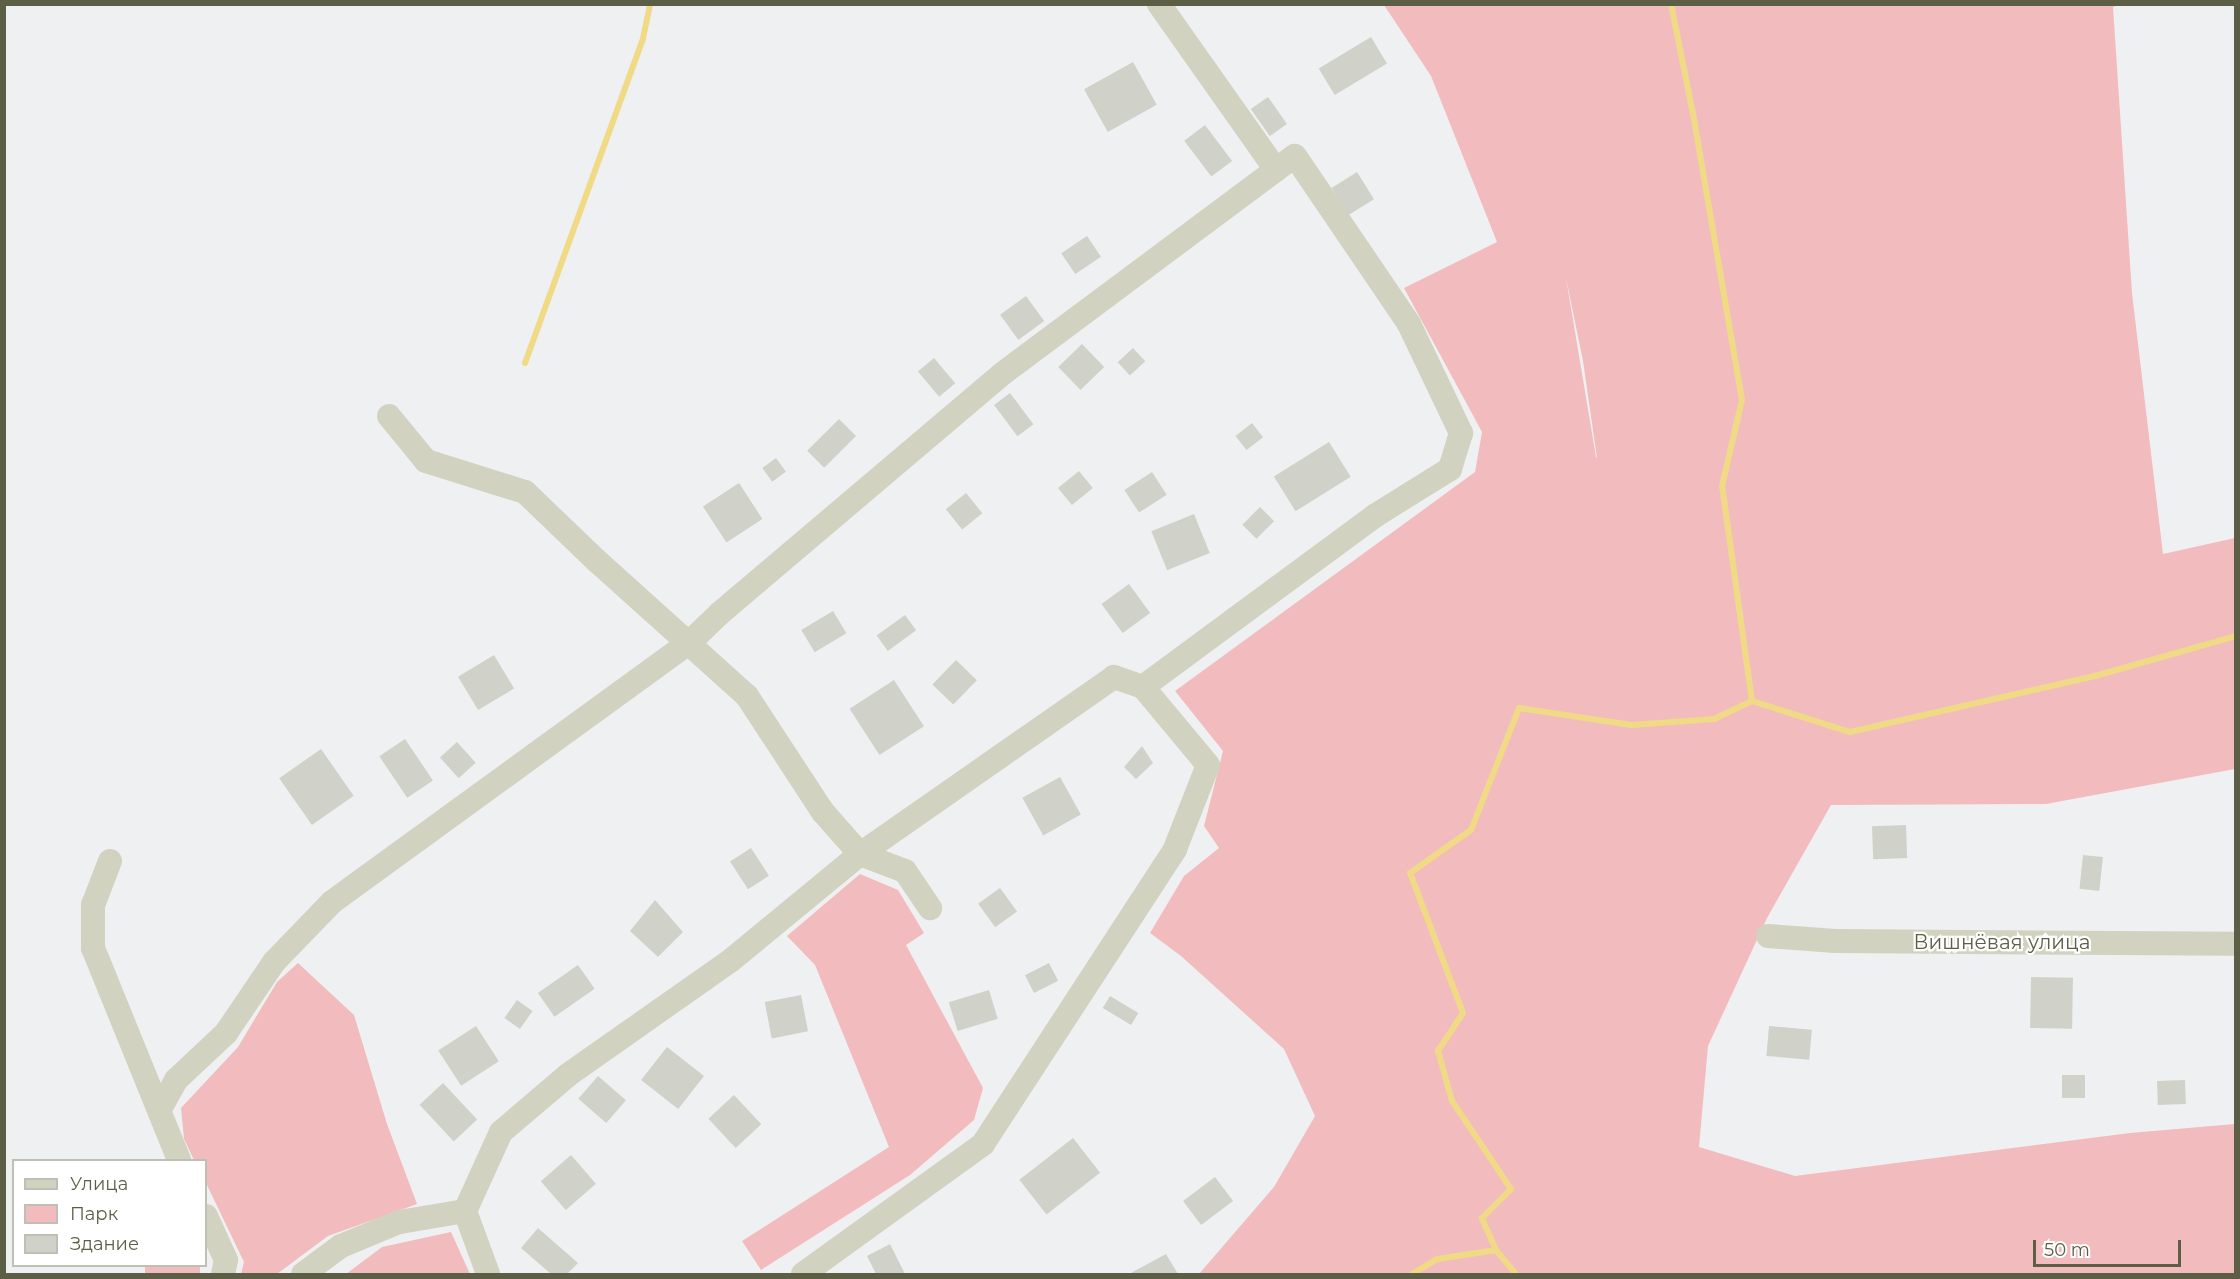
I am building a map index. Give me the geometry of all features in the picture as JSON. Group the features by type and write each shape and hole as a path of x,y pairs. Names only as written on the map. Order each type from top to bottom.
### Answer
{"street":[{"path":"1159,4 1276,170"},
{"path":"160,1109 176,1080 226,1033 274,962 332,902 689,643 719,614 1002,374 1295,156 1409,324 1461,433 1450,469 1376,515 1143,687"},
{"path":"389,416 426,461 525,492 597,561 747,696 823,812 861,854 905,872 930,908"},
{"path":"488,1275 465,1211 501,1132 568,1076 730,961 861,854 1114,677 1143,687 1154,697 1208,765 1175,849 983,1144 803,1275"},
{"path":"110,861 93,905 93,948 178,1159"},
{"name":"Вишнёвая улица","path":"1768,936 1835,941 2235,944"},
{"path":"303,1275 341,1246 399,1222 465,1211"},
{"path":"207,1218 226,1260 223,1275"}],"green space":[{"path":"1384,5 2119,5 2113,7 2132,293 2163,554 2235,538 2235,769 2046,804 1831,805 1767,918 1708,1046 1699,1147 1795,1176 2130,1133 2235,1124 2235,1274 1199,1274 1274,1187 1315,1116 1284,1049 1181,956 1150,933 1184,876 1219,848 1204,826 1223,751 1175,691 1475,472 1482,432 1404,288 1497,242 1431,76","holes":["1566,278 1583,361 1597,458"]},
{"path":"860,874 898,890 924,933 906,945 983,1088 974,1120 910,1175 761,1270 742,1241 889,1147 815,965 787,936"},
{"path":"298,963 354,1015 387,1124 417,1204 328,1236 277,1274 241,1274 244,1262 207,1185 207,1159 194,1159 184,1139 181,1108 238,1047 277,982"},
{"path":"451,1232 470,1274 346,1274 382,1247"},
{"path":"145,1267 200,1267 200,1274 145,1274"}],"building":[{"path":"1371,37 1387,64 1335,95 1319,68"},
{"path":"1133,62 1157,105 1108,132 1084,89"},
{"path":"1268,97 1287,124 1270,136 1251,109"},
{"path":"1205,125 1232,161 1211,177 1184,141"},
{"path":"1357,172 1374,199 1349,215 1332,188"},
{"path":"1087,236 1101,257 1075,274 1061,253"},
{"path":"1026,296 1044,321 1018,340 1000,315"},
{"path":"1082,344 1104,367 1080,390 1058,367"},
{"path":"1133,348 1145,361 1130,375 1118,362"},
{"path":"934,358 955,383 939,397 918,371"},
{"path":"1010,393 1033,424 1017,436 994,405"},
{"path":"839,419 856,436 824,468 807,451"},
{"path":"1252,423 1263,437 1247,450 1235,436"},
{"path":"1329,442 1351,477 1296,511 1274,476"},
{"path":"776,458 786,472 772,482 762,468"},
{"path":"1079,471 1093,488 1072,505 1058,488"},
{"path":"1152,472 1167,495 1139,513 1124,490"},
{"path":"739,483 762,519 726,542 703,506"},
{"path":"966,493 982,513 962,530 946,509"},
{"path":"1260,507 1274,521 1256,539 1242,525"},
{"path":"1194,514 1210,553 1167,570 1151,531"},
{"path":"1129,584 1150,613 1123,633 1101,604"},
{"path":"833,611 846,633 815,652 801,630"},
{"path":"905,615 916,630 888,651 877,636"},
{"path":"494,655 514,688 478,710 458,677"},
{"path":"956,660 977,680 953,705 932,684"},
{"path":"894,680 924,726 880,755 850,709"},
{"path":"405,739 433,780 407,798 379,756"},
{"path":"457,742 476,763 459,778 440,757"},
{"path":"1142,746 1153,763 1136,779 1124,767"},
{"path":"321,749 354,796 312,825 279,778"},
{"path":"1060,777 1081,815 1043,835 1022,798"},
{"path":"1906,825 1907,858 1873,859 1872,826"},
{"path":"751,848 769,876 748,889 730,862"},
{"path":"2083,855 2103,857 2099,891 2079,889"},
{"path":"1000,888 1017,911 995,927 978,904"},
{"path":"655,900 683,932 658,957 630,931"},
{"path":"1049,963 1058,981 1034,993 1025,975"},
{"path":"578,965 595,989 554,1017 538,993"},
{"path":"2031,977 2073,978 2072,1029 2030,1028"},
{"path":"989,990 998,1019 958,1031 949,1002"},
{"path":"801,995 808,1031 772,1038 765,1002"},
{"path":"1110,996 1138,1013 1131,1025 1103,1008"},
{"path":"517,1000 533,1011 520,1029 504,1018"},
{"path":"476,1026 499,1061 461,1086 438,1051"},
{"path":"1769,1026 1812,1030 1809,1060 1766,1056"},
{"path":"667,1047 704,1076 678,1109 641,1080"},
{"path":"2062,1075 2085,1075 2085,1098 2062,1098"},
{"path":"598,1076 626,1100 606,1123 578,1099"},
{"path":"2185,1080 2186,1104 2158,1105 2157,1081"},
{"path":"443,1083 477,1120 454,1141 420,1105"},
{"path":"734,1095 761,1124 736,1148 708,1119"},
{"path":"1073,1138 1100,1173 1047,1215 1019,1180"},
{"path":"571,1155 596,1184 566,1210 541,1181"},
{"path":"1215,1177 1233,1201 1201,1225 1183,1201"},
{"path":"538,1228 578,1263 567,1274 551,1274 521,1248"},
{"path":"890,1244 905,1274 876,1274 867,1256"},
{"path":"1166,1254 1178,1274 1129,1274"}],"waterway":[{"path":"525,363 643,38 650,4"},
{"path":"1516,1274 1496,1250 1482,1218 1511,1189 1452,1101 1438,1051 1463,1013 1410,873 1471,830 1519,708 1632,725 1714,719 1752,701 1722,486 1742,400 1693,114 1671,4"},
{"path":"1752,701 1850,732 2095,676 2236,636"},
{"path":"1412,1274 1437,1259 1496,1250"}]}
